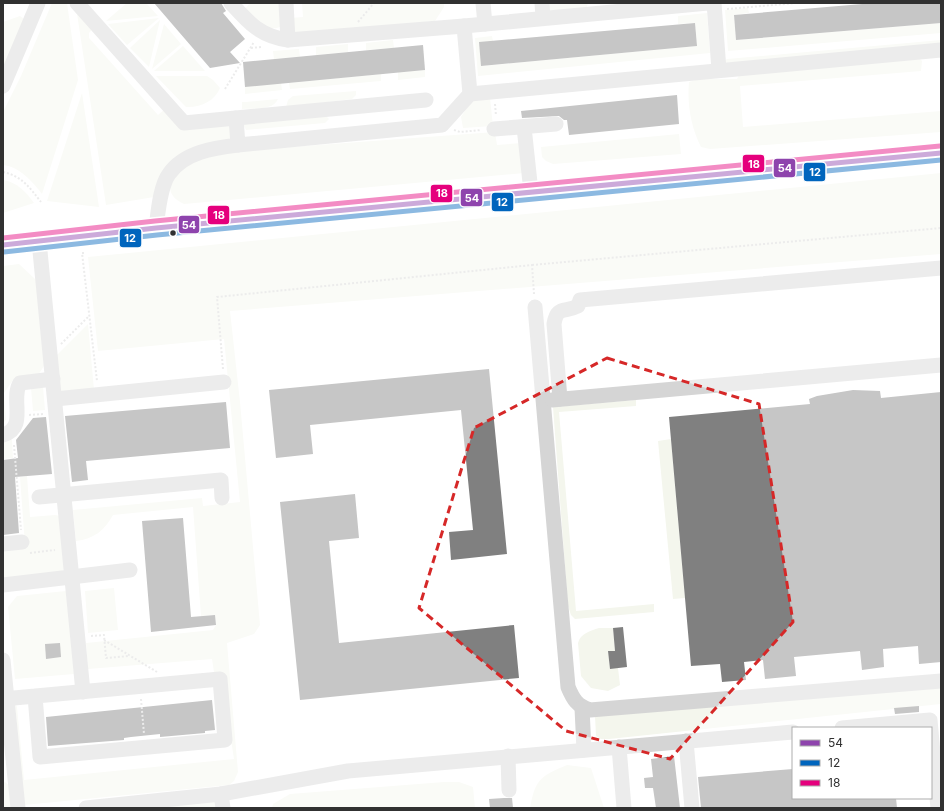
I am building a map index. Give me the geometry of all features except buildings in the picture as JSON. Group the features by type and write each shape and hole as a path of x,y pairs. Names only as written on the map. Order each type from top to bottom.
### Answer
{"main road":[{"path":"3,245 156,228 941,153"}],"street":[{"path":"3,86 38,3"},
{"path":"77,3 184,123 426,100"},
{"path":"231,3 250,24 261,32 274,38 288,40 464,26 708,3"},
{"path":"286,3 288,40"},
{"path":"483,3 485,24"},
{"path":"542,3 543,18"},
{"path":"718,6 720,70"},
{"path":"464,26 470,94"},
{"path":"156,228 162,193 168,174 184,161 201,151 238,145 442,125 470,94 941,50"},
{"path":"236,118 238,145"},
{"path":"494,129 556,124"},
{"path":"524,127 531,192"},
{"path":"39,241 83,692"},
{"path":"560,399 554,324 556,316 562,309 578,306 580,300 941,268"},
{"path":"535,307 568,687 573,700 582,708 590,710 941,681"},
{"path":"543,400 941,365"},
{"path":"8,432 17,422 16,390 20,382 53,379"},
{"path":"55,399 224,382"},
{"path":"40,497 220,480 222,498"},
{"path":"3,544 22,542"},
{"path":"3,585 130,570"},
{"path":"3,660 8,768 18,808"},
{"path":"5,699 35,696 83,692 140,686 220,679 226,740 40,757 35,696"},
{"path":"582,708 584,750"},
{"path":"853,727 930,720 932,727"},
{"path":"938,808 932,729 941,728"},
{"path":"86,808 222,801 348,771 792,732"},
{"path":"686,741 692,808"},
{"path":"619,747 624,808"},
{"path":"508,756 509,790"}],"path":[{"path":"347,35 374,3"},
{"path":"718,6 796,3"},
{"path":"225,89 261,32"},
{"path":"442,125 460,132 494,129"},
{"path":"3,172 13,174 26,182 42,202"},
{"path":"224,382 217,297 532,265 941,228"},
{"path":"82,253 98,395"},
{"path":"532,265 535,307"},
{"path":"51,355 89,316"},
{"path":"8,432 23,553 69,548"},
{"path":"78,637 104,635 106,658 130,655"},
{"path":"104,640 176,683"},
{"path":"140,686 145,747"}],"highlighted area":[{"path":"607,358 759,404 793,622 670,759 566,731 419,608 474,428"}],"shaded area":[{"path":"52,3 67,3 78,80 42,194 25,175 9,166 3,165 3,112 21,76"},
{"path":"127,3 146,3 158,16 106,21"},
{"path":"250,3 282,3 282,26 277,28 266,27 257,21 244,10"},
{"path":"302,3 444,3 444,7 435,21 291,35 290,18 303,17"},
{"path":"543,3 588,3 586,10 548,13"},
{"path":"76,7 93,28 89,33 89,38 158,115 165,109 179,121 230,124 233,135 228,140 200,148 154,197 106,205"},
{"path":"748,8 749,13 734,15 736,40 941,23 941,33 728,51 725,10"},
{"path":"707,13 710,53 478,76 475,38 492,36 493,41 482,66 697,46 695,23 678,24 678,16"},
{"path":"20,16 24,19 3,73 3,22"},
{"path":"159,18 127,45 108,24"},
{"path":"160,20 149,67 130,48"},
{"path":"164,24 181,44 152,69"},
{"path":"393,40 394,48 366,50 366,43"},
{"path":"941,40 941,47 731,66 724,61 727,59"},
{"path":"348,44 348,52 316,55 316,47"},
{"path":"183,46 205,71 154,71"},
{"path":"299,49 300,57 274,59 273,51"},
{"path":"920,59 922,61 921,71 740,86 743,127 941,111 941,132 710,149 701,147 692,124 689,107 689,82 699,79 737,79 739,75"},
{"path":"425,70 425,77 398,80 398,72"},
{"path":"381,74 381,81 290,89 289,83"},
{"path":"156,76 207,76 220,88 215,97 206,103 186,107"},
{"path":"281,83 282,90 245,94 245,87"},
{"path":"356,91 356,95 352,99 286,107 288,100 293,96"},
{"path":"82,93 99,207 47,201"},
{"path":"490,98 493,126 463,128 461,117 472,100"},
{"path":"278,99 275,103 267,107 242,109 242,102"},
{"path":"326,116 329,119 325,123 246,130 243,124"},
{"path":"495,132 497,145 522,143 525,173 184,204 176,199 170,189 173,177 183,166 202,157 225,152"},
{"path":"679,134 681,154 553,164 546,161 542,157 541,147"},
{"path":"941,173 941,254 230,311 240,402 260,625 254,634 227,643 238,772 234,781 229,785 24,805 15,703 17,707 24,780 234,759 212,659 88,669 86,643 213,630 216,625 215,615 201,616 193,507 113,515 103,529 94,536 76,541 73,510 202,498 203,506 240,502 224,339 98,351 88,257"},
{"path":"3,180 17,185 34,203 3,213"},
{"path":"19,264 36,280 44,366 36,378 13,380 4,393 6,420 3,423 3,266"},
{"path":"88,324 94,390 59,393 56,356"},
{"path":"43,387 45,410 33,411 31,388"},
{"path":"636,400 636,406 559,412 576,611 654,604 654,612 575,619 571,615 568,606 553,407"},
{"path":"671,439 685,598 673,599 658,441"},
{"path":"12,440 13,458 3,459 3,441"},
{"path":"27,476 30,517 60,516 66,567 59,574 4,578 3,549 25,545 20,477"},
{"path":"114,588 118,630 88,633 85,591"},
{"path":"66,591 74,674 15,679 8,607 17,596"},
{"path":"599,628 613,628 615,651 608,651 610,668 618,668 620,685 608,691 591,688 581,676 579,640 589,631"},
{"path":"941,686 941,704 609,739 601,739 596,736 595,716"},
{"path":"567,765 591,768 604,808 530,808 534,791 541,780 551,772"},
{"path":"5,782 11,787 12,808 3,808 3,783"},
{"path":"459,782 473,787 475,808 272,808 273,804 290,794"},
{"path":"217,800 218,808 165,808 165,806"}],"transit line":[{"name":"18","path":"3,238 155,221 940,146"},
{"name":"54","path":"3,245 156,228 941,153"},
{"name":"12","path":"4,252 157,235 941,160"}]}
